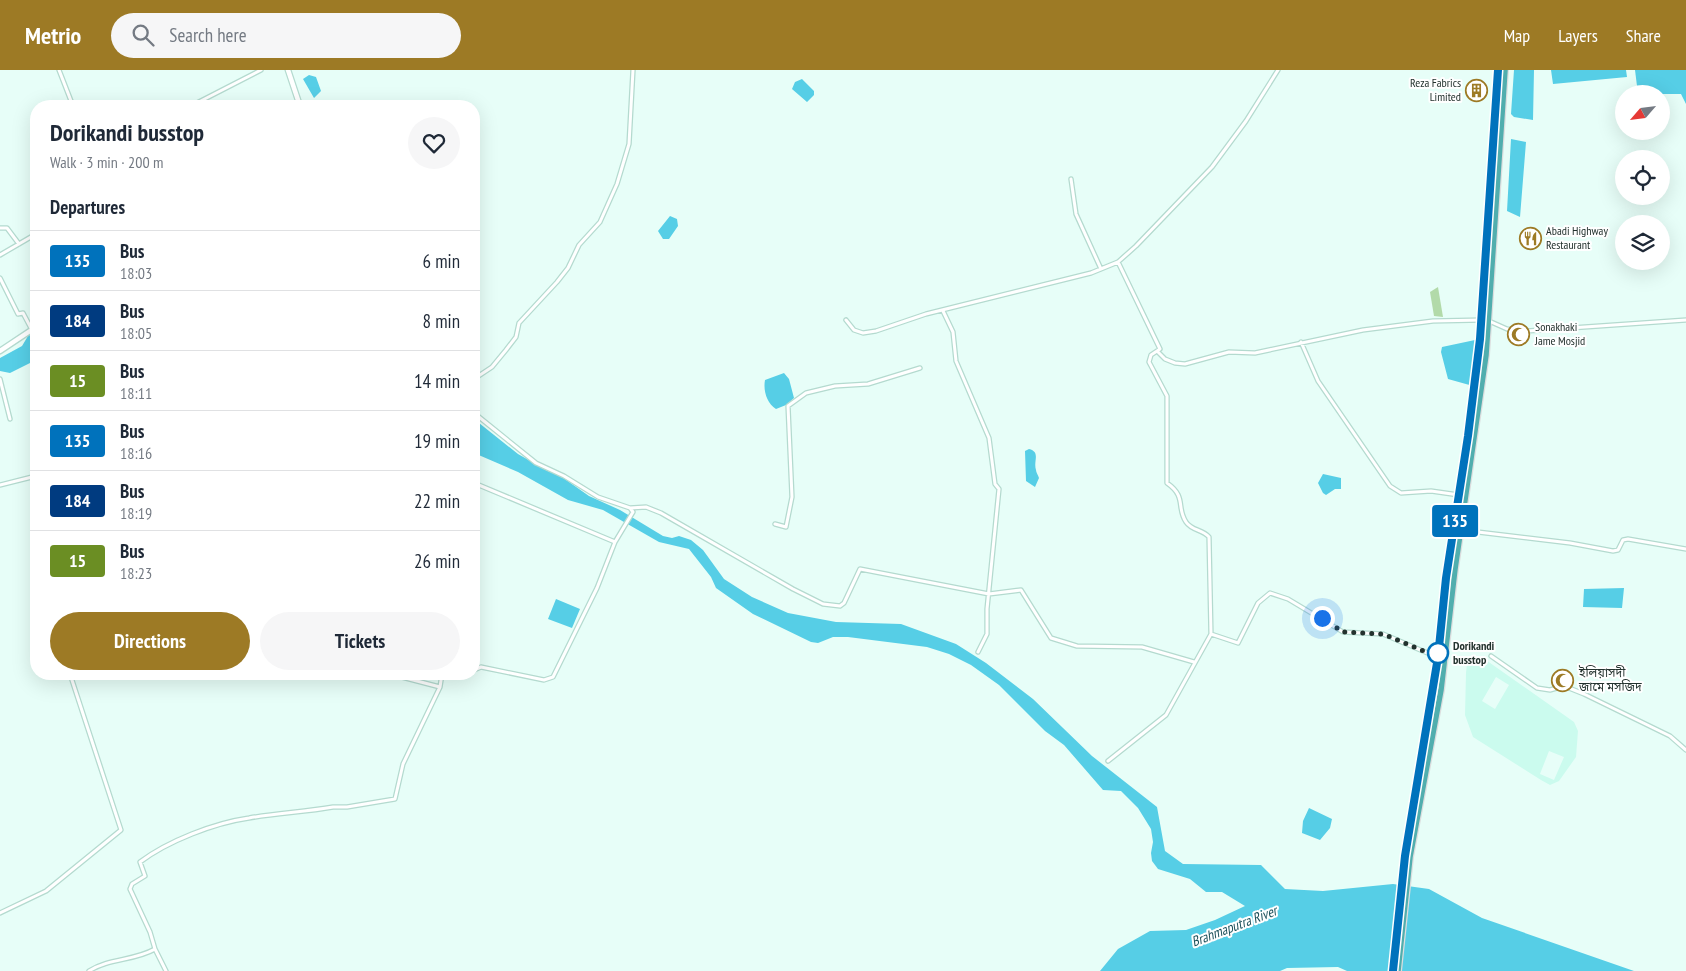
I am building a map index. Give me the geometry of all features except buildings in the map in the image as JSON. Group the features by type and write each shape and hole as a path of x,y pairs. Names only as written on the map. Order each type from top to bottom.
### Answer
{"highway":[{"path":"1398,971 1408,856 1440,690 1486,355 1485,321 1498,70"},
{"path":"1393,971 1438,657 1446,578 1485,321 1506,70"}],"street":[{"path":"59,70 71,100"},
{"path":"203,100 261,70"},
{"path":"288,70 298,100"},
{"path":"480,375 492,367 516,338 519,323 557,282 568,268 579,244 600,222 618,184 628,144 634,70"},
{"path":"846,320 854,330 868,333 910,319 1102,269 1118,262 1136,246 1212,167 1246,121 1278,70"},
{"path":"1071,179 1076,214 1102,269"},
{"path":"0,228 7,228 19,244"},
{"path":"0,256 30,238"},
{"path":"1118,262 1158,346 1158,352 1165,359 1175,363 1185,364 1229,352 1255,353 1301,342 1334,338 1363,330 1433,321 1485,321 1507,329 1526,331 1686,320"},
{"path":"0,278 18,314 24,313 30,323"},
{"path":"943,311 953,332 956,361 989,438 994,484 998,489 986,639 978,652"},
{"path":"0,351 30,332"},
{"path":"1301,342 1318,381 1390,486 1401,493 1431,491 1459,494"},
{"path":"1108,761 1166,715 1211,634 1209,537 1205,533 1192,529 1187,523 1178,493 1168,483 1167,396 1149,362 1151,355 1158,352"},
{"path":"775,524 786,527 792,497 788,406 806,393 835,386 868,384 920,368"},
{"path":"0,380 10,419"},
{"path":"480,418 536,464 564,476 598,497 630,508 646,507 662,513 793,589 823,604 840,606 844,602 860,569 990,594 1021,590 1051,638 1077,646 1142,647 1194,662"},
{"path":"0,485 30,478"},
{"path":"480,486 615,542"},
{"path":"480,668 544,680 553,677 597,588 615,542 633,512 630,508"},
{"path":"1461,530 1570,542 1613,551 1618,550 1623,540 1628,539 1686,549"},
{"path":"1211,634 1238,643 1258,603 1270,593 1288,599 1343,632 1383,634 1438,657"},
{"path":"1490,656 1536,688 1550,690 1564,686 1584,694 1670,736 1686,750"},
{"path":"0,913 46,891 121,830 72,680"},
{"path":"413,680 440,687"},
{"path":"166,971 130,889 132,884 145,876 140,862 187,836 247,818 333,807 347,807 395,799 403,764 440,687 441,680"},
{"path":"89,971 101,963 127,960 155,949"}],"shaded area":[{"path":"1483,658 1574,722 1578,731 1576,757 1559,781 1550,785 1473,737 1465,715 1467,664 1473,659","holes":["1496,677 1509,685 1495,709 1482,701","1549,751 1564,757 1554,780 1540,774"]}],"green space":[{"path":"1438,287 1443,317 1434,316 1430,292"}],"water":[{"path":"1514,70 1534,70 1533,120 1514,117 1511,114"},
{"path":"1551,70 1626,70 1627,77 1553,84"},
{"path":"1635,70 1686,70 1686,104 1681,94 1670,94 1670,85 1637,85"},
{"path":"309,75 316,77 321,91 314,98 303,79"},
{"path":"802,79 814,91 814,95 807,102 792,89 795,82"},
{"path":"1511,139 1526,142 1520,217 1507,211"},
{"path":"670,216 677,219 678,226 669,239 663,239 658,231"},
{"path":"30,335 30,363 10,373 0,371 0,358 22,346"},
{"path":"1475,340 1473,386 1448,379 1441,352 1442,347"},
{"path":"784,373 789,379 794,398 786,405 776,409 766,396 765,380"},
{"name":"Brahmaputra River","path":"480,424 518,454 562,477 589,496 620,510 663,536 672,538 679,536 691,540 703,550 724,579 752,597 788,613 836,622 901,624 956,644 986,663 1033,699 1092,756 1157,807 1165,851 1183,864 1261,865 1285,889 1323,891 1393,884 1429,889 1482,918 1634,971 1347,971 1338,967 1287,968 1280,971 1100,971 1118,949 1150,931 1186,930 1215,920 1245,906 1222,892 1206,892 1190,879 1158,869 1152,861 1153,842 1151,829 1138,808 1121,791 1103,790 1064,745 1045,731 999,685 971,665 949,654 927,647 848,637 833,637 818,643 811,642 753,614 716,588 711,577 689,549 659,542 603,510 568,500 518,472 480,456"},
{"path":"1033,450 1036,455 1035,467 1039,478 1035,487 1026,481 1025,451"},
{"path":"1323,474 1341,478 1341,489 1335,489 1326,495 1323,493 1318,483"},
{"path":"1624,588 1622,608 1583,607 1584,589"},
{"path":"556,599 580,609 572,628 548,619"},
{"path":"1309,808 1332,819 1330,828 1320,840 1302,833 1303,821"}],"bus line":[{"name":"135","path":"1393,971 1405,856 1438,657 1446,578 1468,436 1480,339 1485,293 1498,70"}],"place":[{"name":"Reza Fabrics Limited","path":"1477,90"},
{"name":"Abadi Highway Restaurant","path":"1530,238"},
{"name":"Sonakhaki Jame Mosjid","path":"1519,334"},
{"name":"Dorikandi busstop","path":"1438,653"},
{"name":"ইলিয়াসদী জামে মসজিদ","path":"1563,680"}],"route":[{"path":"1322,618 1343,632 1351,633 1357,631 1383,634 1438,657 1438,653"}]}
